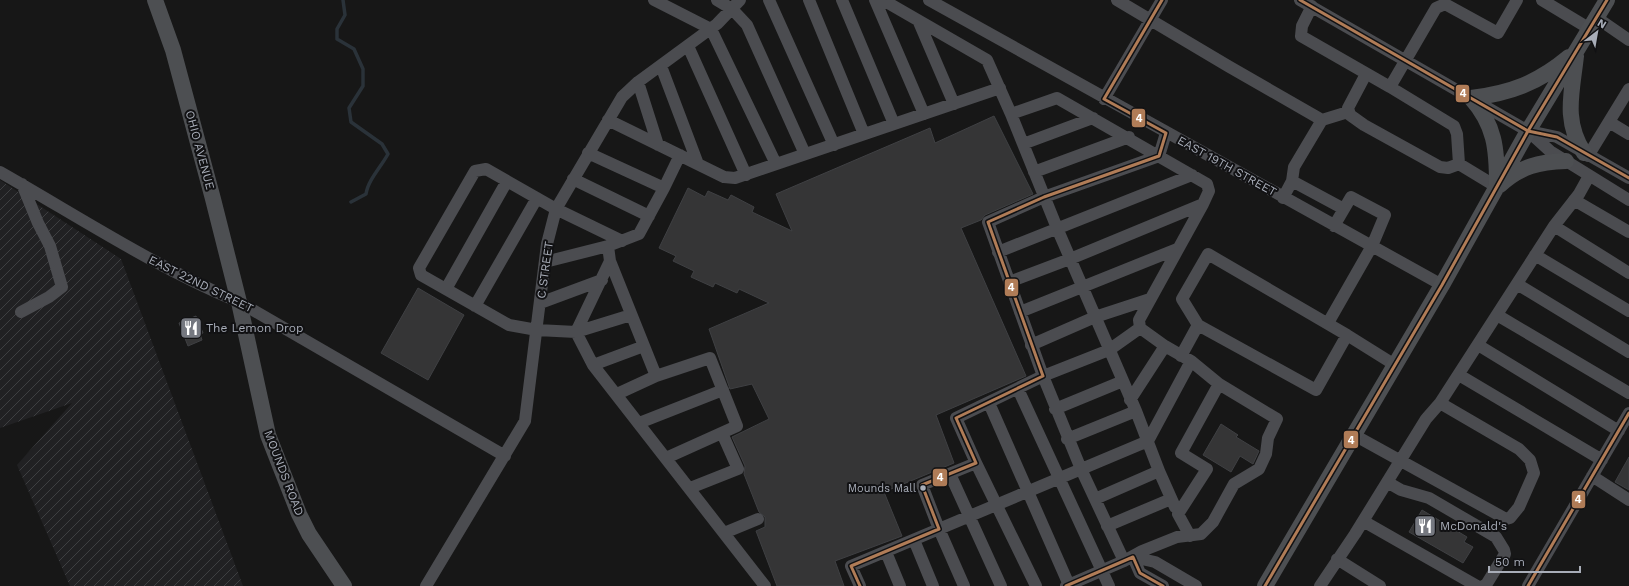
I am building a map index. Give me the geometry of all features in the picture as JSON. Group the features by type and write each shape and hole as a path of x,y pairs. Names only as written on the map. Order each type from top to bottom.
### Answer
{"main road":[{"name":"OHIO AVENUE","path":"156,0 173,50 239,302"},
{"path":"1265,586 1442,285 1528,131 1608,0"},
{"path":"1471,98 1496,95 1515,90 1561,64 1577,50"},
{"path":"1577,50 1570,116 1572,131 1586,154"},
{"path":"1471,98 1484,113 1492,133 1497,159 1497,188"},
{"path":"1497,188 1508,178 1527,168 1543,162 1566,162"},
{"name":"MOUNDS ROAD","path":"239,302 268,435 279,465 299,514 310,534 344,586"}],"street":[{"path":"654,0 711,29 776,164"},
{"path":"717,0 736,4 806,154"},
{"path":"769,0 834,145"},
{"path":"809,0 864,134"},
{"path":"842,0 894,124"},
{"path":"875,0 924,114"},
{"path":"883,0 987,60 1011,114 1070,259 1136,411 1159,471 1178,514 1190,536"},
{"name":"EAST 19TH STREET","path":"928,0 1104,99 1442,285"},
{"path":"1117,0 1322,120 1352,115 1440,167 1448,168 1459,164"},
{"path":"1104,99 1162,0"},
{"path":"1300,0 1528,131 1550,151 1566,162 1629,200"},
{"path":"1390,87 1436,8 1445,4 1498,33 1517,0"},
{"path":"1542,0 1629,40"},
{"name":"C STREET","path":"426,586 525,422 547,244 556,209 622,97 638,82 711,29 736,4"},
{"path":"1312,6 1302,26 1301,36 1454,126 1457,134 1459,164"},
{"path":"918,20 954,104"},
{"path":"688,46 746,175"},
{"path":"661,66 698,164"},
{"path":"1352,115 1351,102 1366,74"},
{"path":"638,82 658,145"},
{"path":"608,120 724,177 735,178 1000,88"},
{"path":"1586,154 1609,122 1629,89"},
{"path":"989,403 1071,585 1128,559 1142,550 1177,537 1201,534 1213,522 1234,484 1259,469 1266,454 1268,438 1277,419 1219,384 1186,359 1140,328 1139,320 1209,190 1207,184 1129,137 1057,98 1011,114"},
{"path":"1023,144 1093,118"},
{"path":"1283,198 1292,181 1294,167 1322,120"},
{"path":"1609,122 1629,134"},
{"path":"1528,131 1557,137 1629,178"},
{"path":"1159,156 1166,133"},
{"path":"1034,172 1129,137"},
{"path":"588,153 664,188"},
{"path":"545,262 608,246 639,234 680,155"},
{"path":"1159,156 1044,197 988,222 1055,409 1080,469 1107,526 1128,559 1140,573 1163,586"},
{"path":"1459,164 1497,188"},
{"path":"622,241 556,209 486,169 476,171 419,268 421,275 510,325 537,330 576,332 631,315"},
{"name":"EAST 22ND STREET","path":"0,172 128,247 202,286 239,302 505,456"},
{"path":"998,252 1192,175"},
{"path":"1320,586 1363,521 1426,419 1440,404 1535,255 1589,176"},
{"path":"573,179 649,216"},
{"path":"446,289 508,181"},
{"path":"1292,181 1344,209"},
{"path":"21,312 49,297 62,287 50,246 38,223 22,184"},
{"path":"1328,323 1372,246 1385,216 1351,197 1334,226"},
{"path":"476,306 537,198"},
{"path":"1574,200 1629,232"},
{"path":"1009,282 1070,259 1202,204"},
{"path":"1554,226 1629,273"},
{"path":"608,246 610,260 656,376"},
{"path":"1020,312 1177,249"},
{"path":"1347,335 1316,390 1198,325 1182,299 1208,254 1328,323 1395,365"},
{"path":"1535,255 1629,311"},
{"path":"576,332 602,280 610,260"},
{"path":"540,303 602,280"},
{"path":"1517,284 1629,352"},
{"path":"1032,345 1095,317 1150,299"},
{"path":"1497,315 1629,393"},
{"path":"860,586 851,566 1148,441 1186,359 1198,325"},
{"path":"1036,586 995,505 956,418 1043,376 1109,350 1140,328"},
{"path":"576,332 593,365 765,586"},
{"path":"1478,345 1619,431"},
{"path":"593,365 644,346"},
{"path":"1130,400 1165,346"},
{"path":"617,394 656,376 710,358 737,426 666,458"},
{"path":"1459,375 1602,460"},
{"path":"1055,409 1123,381"},
{"path":"1178,514 1207,469 1181,453 1219,384"},
{"path":"1018,389 1060,478 1101,572 1109,586"},
{"path":"639,423 723,390"},
{"path":"1354,434 1506,519 1514,515 1534,473 1530,460 1519,449 1440,404"},
{"path":"1067,438 1136,411"},
{"path":"1528,586 1629,413"},
{"path":"690,488 738,469 722,433"},
{"path":"964,586 922,485 976,463"},
{"path":"1095,500 1159,471"},
{"path":"950,474 1001,586"},
{"path":"1592,476 1629,500"},
{"path":"1387,482 1401,490 1429,498 1496,537 1505,554 1486,585 1483,586"},
{"path":"1107,526 1171,499"},
{"path":"724,533 758,519"},
{"path":"1363,521 1476,586"},
{"path":"914,540 933,586"},
{"path":"886,552 900,586"},
{"path":"1128,559 1155,562 1196,586"},
{"path":"1337,559 1380,586"}],"shaded area":[{"path":"0,180 121,259 243,586 70,586 17,465 72,403 0,428"}],"building":[{"path":"994,116 1033,194 985,215 981,220 961,228 1026,376 936,415 954,463 884,492 902,536 835,561 844,586 777,586 756,531 765,527 765,517 759,512 744,474 745,466 732,437 769,419 752,384 730,389 709,329 769,303 739,289 737,293 715,283 713,287 691,277 694,271 673,261 676,256 659,248 688,188 705,197 708,191 728,200 731,195 754,207 752,212 792,231 776,194 930,128 935,143"},
{"path":"418,288 464,315 428,380 381,353"},
{"name":"The Lemon Drop","path":"196,316 203,333 200,334 202,340 188,346 179,323"},
{"path":"1221,424 1238,435 1236,437 1259,451 1253,464 1240,456 1231,472 1203,455"},
{"path":"1629,457 1629,490 1615,482"},
{"path":"1422,510 1467,537 1464,542 1473,547 1463,563 1409,532"}],"waterway":[{"path":"343,0 345,15 337,29 337,39 354,49 363,69 363,86 349,108 351,122 382,144 388,154 369,184 366,194 351,202"}],"transit line":[{"name":"4","path":"860,586 851,566 939,529 922,485 976,463 956,418 1043,376 988,222 1044,197 1159,156 1166,133 1104,99 1162,0"},
{"name":"4","path":"1300,0 1528,131 1557,137 1629,178"},
{"name":"4","path":"1265,586 1442,285 1528,131 1607,0"},
{"name":"4","path":"1528,586 1629,413"},
{"name":"4","path":"1066,586 1133,557 1140,573 1163,586"}],"place":[{"name":"The Lemon Drop","path":"191,328"},
{"name":"Mounds Mall","path":"923,488"},
{"name":"McDonald's","path":"1425,526"}]}
